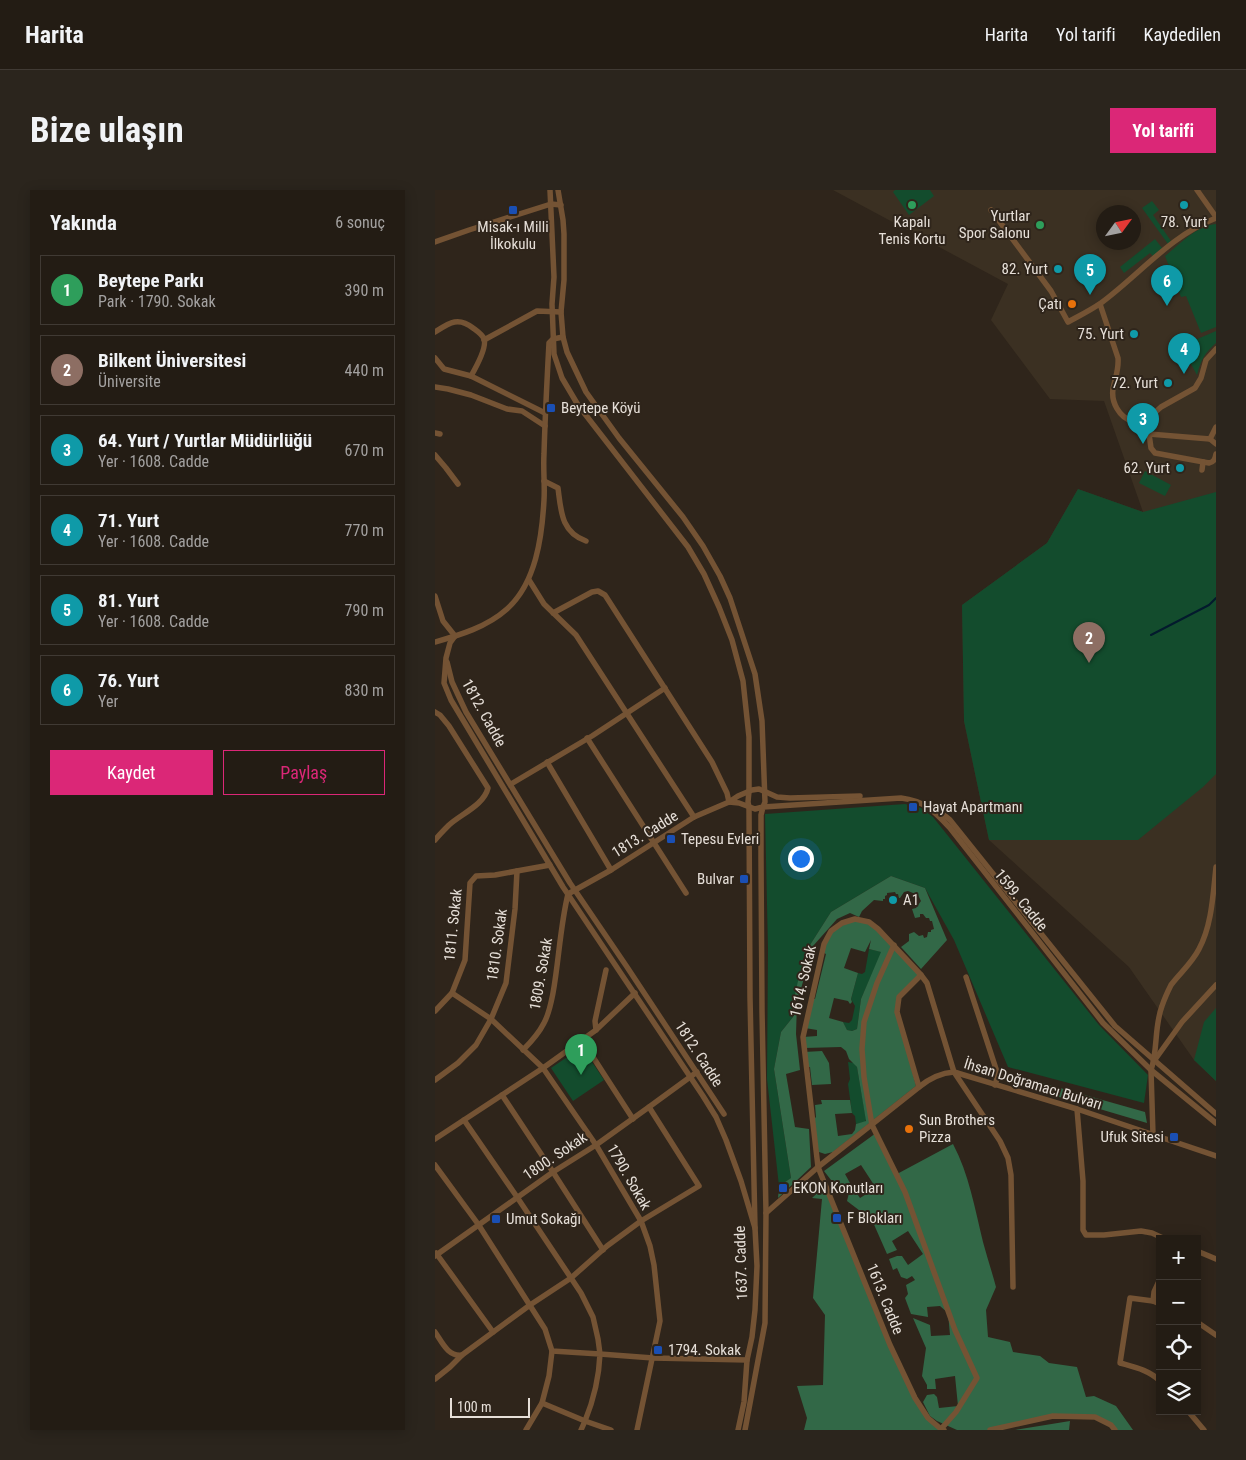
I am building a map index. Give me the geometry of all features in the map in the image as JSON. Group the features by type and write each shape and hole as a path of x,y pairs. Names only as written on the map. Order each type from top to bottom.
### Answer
{"street":[{"path":"550,190 553,354 562,378 577,405 688,547 704,574 719,607 732,640 743,681 749,737 750,1016 755,1228"},
{"path":"553,613 592,592 598,591 603,593 712,762 727,793 729,802 739,803 755,809 763,807 765,802 763,791 762,721 755,674 730,598 703,546 683,517 619,438 586,392 567,352 563,337 561,312 564,234 558,190"},
{"path":"991,210 1047,286 1068,322 1100,304 1174,242 1195,227 1216,217 1197,190"},
{"path":"435,242 551,204 561,205"},
{"path":"1100,304 1118,358 1119,368 1113,390 1115,405 1120,413 1133,421 1147,420 1161,407 1195,388 1201,378 1206,360 1216,349"},
{"path":"484,340 537,310 561,312"},
{"path":"435,332 449,323 459,321 466,322 480,333 484,340 484,346 471,376"},
{"path":"435,642 487,623 507,609 518,597 529,580 540,536 544,499 545,412 549,343 553,339 563,337"},
{"path":"435,358 444,369 471,376 545,412"},
{"path":"435,387 448,389 522,411 545,426"},
{"path":"1147,420 1151,448 1155,453 1209,463 1213,462 1216,454"},
{"path":"1210,439 1216,427"},
{"path":"1149,434 1210,439 1216,444"},
{"path":"435,455 458,484"},
{"path":"1202,470 1203,462"},
{"path":"544,481 558,488 565,526 578,538 586,541"},
{"path":"529,580 544,604 576,635 694,817"},
{"path":"435,596 443,621 455,636"},
{"path":"445,658 450,643 455,636"},
{"name":"1812. Cadde","path":"445,658 458,696 575,891 724,1114"},
{"name":"1812. Cadde","path":"445,658 444,684 451,700 568,894 689,1077"},
{"path":"511,784 665,688"},
{"path":"435,712 449,726 487,788 486,795 448,826 435,840"},
{"path":"587,738 686,893"},
{"path":"547,762 611,870"},
{"path":"749,791 755,789 763,791"},
{"name":"1813. Cadde","path":"568,894 611,870 694,817 749,791"},
{"name":"1599. Cadde","path":"763,791 777,797 790,798 900,795 916,797 932,805 950,820 1115,1026 1216,1114"},
{"name":"1599. Cadde","path":"763,807 901,798 914,800 932,809 950,828 1103,1023 1151,1070 1216,1123"},
{"name":"1637. Cadde","path":"745,1430 765,1322 766,1213 761,1011 761,850 763,807"},
{"name":"1811. Sokak","path":"452,993 465,960 470,883 476,876 495,875 550,865"},
{"path":"1153,1135 1151,1070 1154,1061 1155,1034 1161,1006 1171,986 1200,949 1207,929 1216,867"},
{"name":"1810. Sokak","path":"435,1080 476,1045 491,1019 506,983 515,909 517,871"},
{"name":"1809. Sokak","path":"523,1050 536,1037 545,1021 550,1006 568,894"},
{"name":"1614. Sokak","path":"818,1167 803,1037 824,944 831,930 842,923 855,919 869,922 878,929 927,983 955,1072 1000,1141 1008,1158 1011,1175 1013,1287"},
{"path":"894,946 877,983 864,1022 863,1068 872,1125 905,1192 955,1330 977,1378 956,1412 942,1430"},
{"path":"596,1030 595,1021 606,970"},
{"path":"919,1087 897,1012 899,997 921,975"},
{"path":"966,977 999,1075 995,1085"},
{"path":"1154,1061 1182,1022 1216,985"},
{"path":"435,1011 452,993"},
{"name":"1790. Sokak","path":"452,993 491,1019 543,1068 596,1145 641,1221 650,1246 654,1265 659,1321 637,1430"},
{"path":"435,1138 543,1068 596,1030 635,993"},
{"path":"582,1040 633,1118"},
{"name":"1800. Sokak","path":"436,1254 553,1172 596,1145 697,1072"},
{"name":"İhsan Doğramacı Bulvarı","path":"766,1213 818,1167 919,1087 937,1075 955,1072 1077,1109 1216,1156"},
{"name":"1637. Cadde","path":"689,1077 703,1096 719,1125 741,1180 755,1228 757,1266 755,1310 738,1430"},
{"path":"502,1094 603,1250"},
{"path":"435,1379 462,1355 530,1305 571,1278 603,1250 641,1221 699,1186 649,1107"},
{"path":"1077,1109 1083,1180 1083,1230 1086,1235 1141,1231 1156,1235"},
{"path":"464,1120 571,1278 593,1317 600,1354 599,1373 594,1399 581,1430"},
{"path":"435,1165 478,1224 545,1329 552,1351 549,1376 542,1403 526,1430"},
{"name":"1613. Cadde","path":"818,1167 890,1345 915,1398 927,1418 942,1430"},
{"path":"1201,1253 1216,1259"},
{"path":"436,1254 493,1332"},
{"path":"1153,1301 1154,1292 1160,1280"},
{"path":"1156,1302 1130,1298 1119,1363 1138,1368 1156,1377"},
{"path":"1201,1325 1216,1335"},
{"path":"435,1332 451,1354 462,1355"},
{"path":"552,1351 653,1358 747,1360"},
{"path":"542,1403 611,1430"},
{"path":"1191,1415 1204,1430"},
{"path":"992,1430 1053,1416 1095,1417 1111,1425 1115,1430"}],"shaded area":[{"path":"833,190 1216,190 1216,1081 1194,1060 1129,967 989,840 964,721 962,605 1047,543 1078,489 1143,512 1104,401 1050,399 991,320 1008,284"}],"green space":[{"name":"Kapalı Tenis Kortu","path":"895,190 930,190 934,196 909,215 893,192"},
{"path":"1152,201 1159,210 1153,215 1171,241 1168,244 1142,208"},
{"path":"1216,224 1216,327 1201,333 1186,296 1181,297 1165,256 1195,232 1209,225"},
{"path":"1155,239 1162,248 1153,256 1150,253 1124,273 1120,267"},
{"path":"1216,331 1216,343 1204,357 1197,375 1181,346"},
{"path":"1145,471 1171,485 1165,496 1139,483"},
{"path":"1078,489 1143,512 1216,492 1216,774 1203,787 1138,840 989,840 964,721 962,605 1047,543"},
{"path":"905,804 921,808 933,817 1099,1025 1148,1075 1144,1103 1008,1067 954,940 925,888 891,876 831,912 810,945 793,1003 793,1017 781,1032 774,1069 791,1178 779,1186 767,1079 768,949 765,814"},
{"path":"891,876 925,888 947,940 921,969 901,947 909,941 909,934 914,932 919,936 923,935 924,938 927,937 928,932 934,929 932,921 923,914 915,918 912,909 916,908 921,901 918,895 908,891 904,892 900,898 895,892 887,893 883,901 874,900 862,911 859,917 850,913 837,919 813,946 797,1003 796,1034 800,1070 786,1074 795,1127 809,1129 811,1167 778,1198 779,1186 791,1178 774,1069 781,1032 793,1017 793,1003 798,981 810,945 831,912"},
{"path":"855,919 869,922 921,975 899,997 897,1012 916,1086 833,1152 825,1154 819,1152 817,1146 814,1119 816,1117 815,1105 822,1104 821,1100 850,1100 852,1113 835,1114 838,1136 852,1134 856,1124 866,1121 857,1067 849,1059 846,1051 841,1047 804,1048 803,1037 817,1036 817,1030 805,1028 811,999 815,999 826,954 822,952 831,931","holes":["871,940 869,949 881,952 861,999 857,1029 847,1030 843,1022 829,1018 834,998 848,1001 850,1004 852,1002 851,999 858,973 844,968 851,948 865,952"]},
{"path":"869,949 882,952 861,999 857,1029 847,1030 843,1022 849,1023 852,1020 855,1006 851,999 858,973 862,974 865,972"},
{"path":"1216,1008 1216,1081 1194,1060 1204,1022"},
{"path":"582,1047 604,1080 573,1101 551,1068"},
{"path":"822,1051 829,1063 831,1084 812,1085 810,1067 806,1067 804,1052"},
{"path":"848,1062 854,1063 857,1067 866,1119 865,1122 856,1124 855,1116 852,1113 848,1084 850,1079"},
{"path":"1007,1073 1145,1112 1147,1123 1005,1081"},
{"path":"876,1133 897,1174 953,1144 967,1179 996,1287 986,1310 988,1337 1010,1342 1013,1352 1040,1356 1049,1363 1077,1367 1086,1397 1094,1396 1116,1406 1133,1430 1115,1430 1095,1417 1053,1416 990,1430 957,1430 930,1416 923,1402 927,1395 934,1394 937,1397 939,1408 958,1406 955,1376 935,1379 936,1389 927,1389 922,1376 926,1348 913,1318 930,1325 931,1336 950,1335 948,1313 940,1306 927,1307 928,1317 911,1314 905,1298 908,1294 906,1285 915,1280 912,1276 907,1279 901,1277 897,1268 893,1270 889,1259 902,1256 908,1265 923,1254 908,1231 892,1241 897,1250 887,1254 872,1220 847,1201 849,1193 854,1189 860,1198 876,1188 861,1165 845,1174 850,1183 842,1186 831,1180 824,1171"},
{"path":"825,1186 890,1345 928,1418 944,1430 804,1430 807,1418 797,1386 823,1385 825,1315 813,1298 822,1199 812,1198"},
{"path":"1070,1421 1069,1430 1015,1430"}],"waterway":[{"path":"1151,635 1209,605 1216,598"}],"place":[{"name":"Kapalı Tenis Kortu","path":"912,205"},
{"name":"78. Yurt","path":"1184,205"},
{"name":"Misak-ı Milli İlkokulu","path":"513,210"},
{"name":"Yurtlar Spor Salonu","path":"1040,225"},
{"name":"82. Yurt","path":"1058,269"},
{"name":"81. Yurt","path":"1090,295"},
{"name":"Çatı","path":"1072,304"},
{"name":"76. Yurt","path":"1167,306"},
{"name":"75. Yurt","path":"1134,334"},
{"name":"71. Yurt","path":"1184,374"},
{"name":"72. Yurt","path":"1168,383"},
{"name":"Beytepe Köyü","path":"551,408"},
{"name":"64. Yurt / Yurtlar Müdürlüğü","path":"1143,444"},
{"name":"62. Yurt","path":"1180,468"},
{"name":"Bilkent Üniversitesi","path":"1089,663"},
{"name":"Hayat Apartmanı","path":"913,807"},
{"name":"Tepesu Evleri","path":"671,839"},
{"name":"Bulvar","path":"744,879"},
{"name":"A1","path":"893,900"},
{"name":"Beytepe Parkı","path":"581,1075"},
{"name":"Sun Brothers Pizza","path":"909,1129"},
{"name":"Ufuk Sitesi","path":"1174,1137"},
{"name":"EKON Konutları","path":"783,1188"},
{"name":"F Blokları","path":"837,1218"},
{"name":"Umut Sokağı","path":"496,1219"},
{"name":"1794. Sokak","path":"658,1350"}]}
